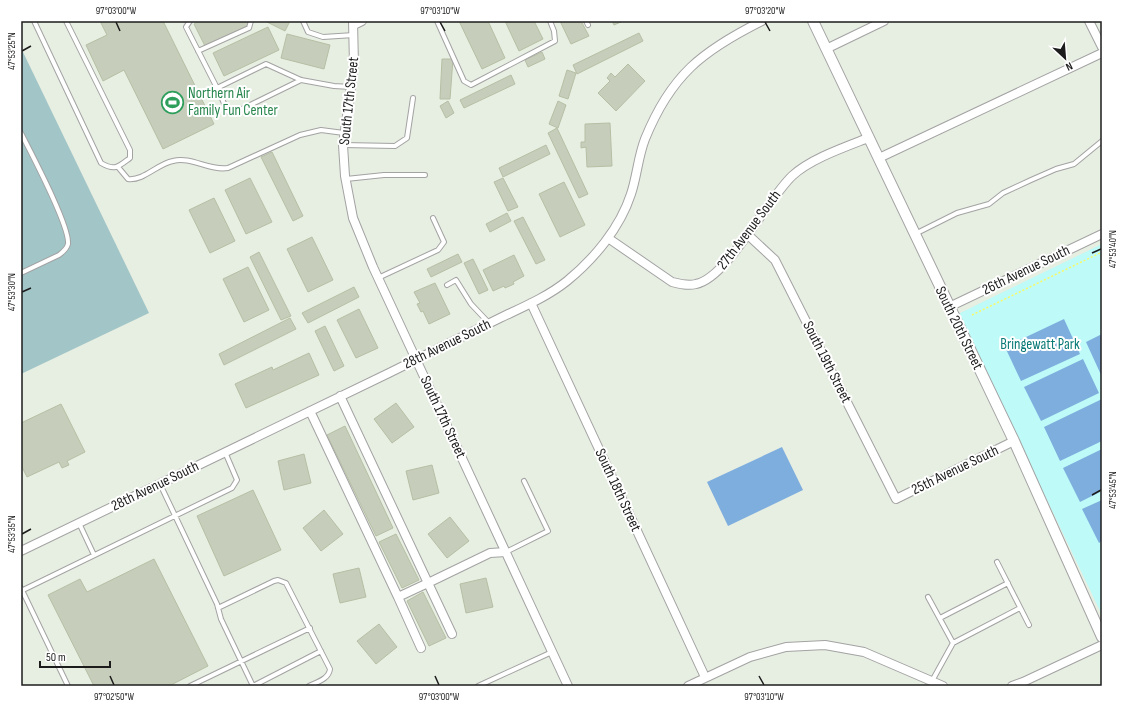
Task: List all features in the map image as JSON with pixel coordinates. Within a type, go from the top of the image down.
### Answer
[{"type":"street","points":[[354,23],[362,21]]},
{"type":"street","name":"28th Avenue South","points":[[21,551],[416,360],[531,303],[566,282],[586,263],[608,238],[631,194],[644,142],[660,107],[671,91],[694,63],[708,52],[727,39],[762,21]]},
{"type":"street","name":"South 20th Street","points":[[812,21],[1014,442],[1102,637]]},
{"type":"street","points":[[826,49],[884,21]]},
{"type":"street","points":[[1090,21],[1102,47]]},
{"type":"street","name":"South 17th Street","points":[[354,23],[354,65],[343,145],[345,179],[353,218],[378,278],[568,686]]},
{"type":"street","points":[[879,158],[1102,53]]},
{"type":"street","name":"27th Avenue South","points":[[608,238],[672,282],[685,285],[697,284],[714,276],[727,262],[767,206],[793,175],[812,163],[868,138]]},
{"type":"street","name":"South 19th Street","points":[[747,234],[775,260],[896,499]]},
{"type":"street","name":"26th Avenue South","points":[[949,307],[1102,234]]},
{"type":"street","name":"South 18th Street","points":[[531,303],[705,678]]},
{"type":"street","points":[[340,396],[452,634]]},
{"type":"street","points":[[310,411],[421,648]]},
{"type":"street","name":"25th Avenue South","points":[[896,499],[1014,442]]},
{"type":"street","points":[[398,597],[490,553],[506,552]]},
{"type":"street","points":[[688,686],[750,657],[786,647],[825,645],[864,652],[942,686]]},
{"type":"street","points":[[1012,686],[1102,645]]},
{"type":"lane","points":[[34,21],[101,163],[110,168],[118,167],[130,158],[130,150],[66,21]]},
{"type":"lane","points":[[190,21],[186,27],[228,112],[236,112],[301,80]]},
{"type":"lane","points":[[198,51],[249,28],[251,21]]},
{"type":"lane","points":[[303,21],[308,32],[323,38],[354,35]]},
{"type":"lane","points":[[436,21],[464,81],[471,85],[554,41],[554,31],[550,21]]},
{"type":"lane","points":[[217,88],[266,64],[301,80],[334,86],[351,87]]},
{"type":"lane","points":[[343,145],[395,146],[408,138],[413,98]]},
{"type":"lane","points":[[118,167],[128,179],[135,180],[172,161],[193,162],[218,169],[228,168],[300,134],[321,130],[344,133]]},
{"type":"lane","points":[[21,133],[62,220],[68,242],[64,252],[21,273]]},
{"type":"lane","points":[[915,234],[957,212],[989,204],[1003,193],[1056,169],[1074,164],[1102,141]]},
{"type":"lane","points":[[345,179],[384,175],[425,175]]},
{"type":"lane","points":[[378,278],[438,250],[444,242],[433,218]]},
{"type":"lane","points":[[446,285],[456,280],[471,304],[489,323]]},
{"type":"lane","points":[[68,686],[21,589],[232,488],[236,484],[236,474],[225,452]]},
{"type":"lane","points":[[506,552],[548,531],[524,481]]},
{"type":"lane","points":[[160,484],[253,686],[262,680],[321,651]]},
{"type":"lane","points":[[79,523],[94,555]]},
{"type":"lane","points":[[997,562],[1029,624]]},
{"type":"lane","points":[[218,608],[274,581],[282,581],[289,587],[330,672],[325,679],[309,686]]},
{"type":"lane","points":[[940,618],[1008,583]]},
{"type":"lane","points":[[928,597],[953,643]]},
{"type":"lane","points":[[932,682],[953,643],[1020,608]]},
{"type":"lane","points":[[190,686],[310,628]]},
{"type":"lane","points":[[478,686],[552,652]]},
{"type":"path","points":[[972,315],[1102,252]]},
{"type":"shaded area","points":[[21,48],[149,313],[21,374]]},
{"type":"green space","name":"Bringewatt Park","points":[[1102,244],[1102,615],[958,314]]},
{"type":"green space","points":[[1064,319],[1080,354],[1021,381],[1005,347]]},
{"type":"green space","points":[[1102,334],[1102,377],[1086,342]]},
{"type":"green space","points":[[1083,359],[1099,393],[1041,421],[1024,387]]},
{"type":"green space","points":[[1102,399],[1102,441],[1060,461],[1044,427]]},
{"type":"green space","points":[[782,447],[803,490],[728,526],[707,482]]},
{"type":"green space","points":[[1102,449],[1102,491],[1080,502],[1063,468]]},
{"type":"green space","points":[[1102,500],[1102,541],[1099,543],[1082,509]]},
{"type":"building","name":"Northern Air Family Fun Center","points":[[100,21],[163,21],[214,124],[163,149],[124,70],[103,81],[86,45],[107,35]]},
{"type":"building","points":[[199,21],[247,21],[249,25],[205,46],[194,24]]},
{"type":"building","points":[[265,21],[290,21],[285,31]]},
{"type":"building","points":[[459,21],[488,21],[505,58],[482,69]]},
{"type":"building","points":[[505,21],[534,21],[543,39],[519,51]]},
{"type":"building","points":[[560,21],[581,21],[589,36],[571,44]]},
{"type":"building","points":[[612,21],[623,21],[614,25]]},
{"type":"building","points":[[268,27],[279,50],[224,76],[213,53]]},
{"type":"building","points":[[639,33],[643,41],[577,74],[573,65]]},
{"type":"building","points":[[287,34],[330,45],[324,69],[281,58]]},
{"type":"building","points":[[542,52],[545,59],[528,67],[525,60]]},
{"type":"building","points":[[442,59],[453,59],[450,99],[440,99]]},
{"type":"building","points":[[628,64],[645,81],[616,111],[598,93],[610,81],[607,78],[611,73],[615,77]]},
{"type":"building","points":[[567,70],[576,73],[568,99],[559,96]]},
{"type":"building","points":[[511,75],[515,84],[464,108],[460,100]]},
{"type":"building","points":[[448,101],[454,113],[446,118],[440,106]]},
{"type":"building","points":[[558,101],[566,105],[558,128],[549,124]]},
{"type":"building","points":[[610,123],[612,166],[587,167],[586,147],[581,148],[581,142],[585,142],[585,124]]},
{"type":"building","points":[[557,128],[588,194],[579,198],[548,133]]},
{"type":"building","points":[[546,145],[550,154],[503,177],[499,168]]},
{"type":"building","points":[[272,152],[303,216],[293,221],[261,157]]},
{"type":"building","points":[[250,178],[272,222],[246,234],[225,190]]},
{"type":"building","points":[[503,178],[518,207],[508,211],[494,182]]},
{"type":"building","points":[[564,182],[585,225],[560,237],[539,194]]},
{"type":"building","points":[[214,198],[235,241],[210,253],[189,210]]},
{"type":"building","points":[[507,213],[511,221],[490,232],[486,224]]},
{"type":"building","points":[[523,217],[545,260],[536,264],[514,221]]},
{"type":"building","points":[[312,237],[333,280],[308,292],[287,249]]},
{"type":"building","points":[[259,252],[291,316],[281,320],[250,257]]},
{"type":"building","points":[[458,254],[462,262],[431,277],[427,269]]},
{"type":"building","points":[[514,255],[524,276],[513,282],[514,284],[505,288],[504,286],[493,291],[483,270]]},
{"type":"building","points":[[473,259],[488,290],[479,294],[464,263]]},
{"type":"building","points":[[248,267],[269,310],[244,322],[223,279]]},
{"type":"building","points":[[435,283],[450,314],[429,324],[423,311],[421,312],[417,304],[420,303],[414,292]]},
{"type":"building","points":[[354,287],[359,297],[308,323],[302,313]]},
{"type":"building","points":[[359,309],[378,348],[356,358],[337,320]]},
{"type":"building","points":[[290,318],[296,329],[224,365],[219,354]]},
{"type":"building","points":[[325,326],[344,366],[334,371],[315,331]]},
{"type":"building","points":[[309,353],[319,375],[246,408],[235,384],[272,367],[273,370]]},
{"type":"building","points":[[396,403],[414,427],[392,443],[374,419]]},
{"type":"building","points":[[61,404],[85,452],[67,461],[69,465],[62,468],[59,462],[27,477],[21,465],[21,423]]},
{"type":"building","points":[[345,426],[393,528],[376,536],[327,435]]},
{"type":"building","points":[[304,454],[311,483],[284,490],[278,461]]},
{"type":"building","points":[[432,465],[439,493],[413,500],[406,471]]},
{"type":"building","points":[[253,490],[281,550],[224,576],[197,516]]},
{"type":"building","points":[[324,510],[343,534],[321,551],[303,528]]},
{"type":"building","points":[[450,517],[469,541],[447,558],[428,534]]},
{"type":"building","points":[[396,534],[419,580],[402,588],[379,542]]},
{"type":"building","points":[[154,559],[208,666],[169,686],[94,686],[48,595],[80,579],[87,592]]},
{"type":"building","points":[[359,568],[366,597],[340,603],[333,574]]},
{"type":"building","points":[[486,578],[493,607],[466,613],[460,584]]},
{"type":"building","points":[[423,592],[446,638],[429,646],[407,601]]},
{"type":"building","points":[[379,624],[397,647],[376,664],[357,641]]},
{"type":"place","name":"Northern Air Family Fun Center","points":[[172,102]]}]
